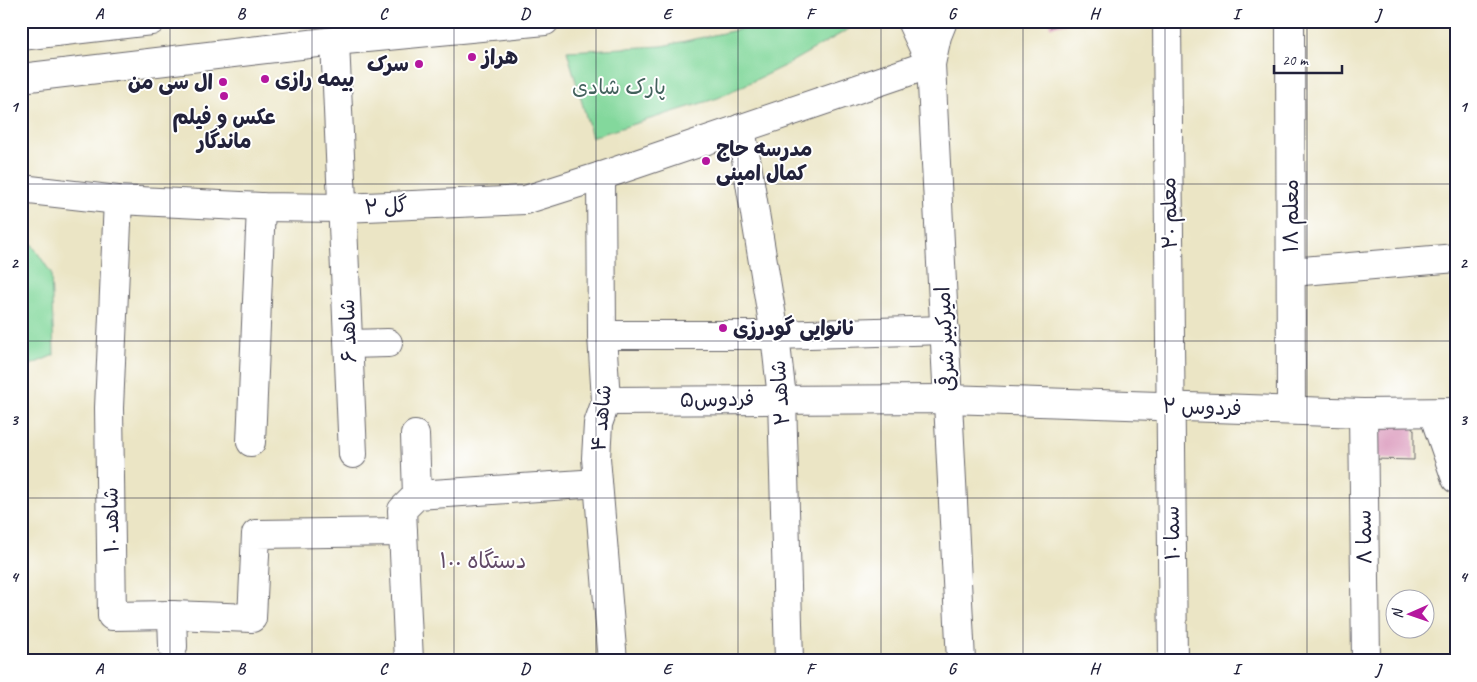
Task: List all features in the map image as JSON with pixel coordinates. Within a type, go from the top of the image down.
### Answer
[{"type":"street","points":[[21,36],[151,21]]},
{"type":"street","points":[[21,78],[335,41],[545,21]]},
{"type":"street","name":"امیرکبیر شرقی","points":[[911,21],[931,64],[961,661]]},
{"type":"street","points":[[931,64],[937,36],[944,21]]},
{"type":"street","name":"معلم ۲۰","points":[[1167,21],[1171,405]]},
{"type":"street","name":"معلم ۱۸","points":[[1290,21],[1291,410]]},
{"type":"street","name":"شاهد ۶","points":[[335,41],[353,454]]},
{"type":"street","name":"گل ۲","points":[[21,189],[118,200],[261,207],[343,208],[525,200],[931,64]]},
{"type":"street","name":"شاهد ۲","points":[[741,128],[775,335],[782,398],[789,661]]},
{"type":"street","name":"شاهد ۴","points":[[601,176],[602,335],[606,400],[598,424],[596,458],[612,661]]},
{"type":"street","name":"شاهد ۱۰","points":[[118,200],[109,408],[112,616],[172,615],[252,618],[256,534],[407,512]]},
{"type":"street","points":[[251,442],[261,207]]},
{"type":"street","points":[[1291,272],[1456,258]]},
{"type":"street","points":[[602,335],[775,335],[945,330]]},
{"type":"street","points":[[348,344],[388,343]]},
{"type":"street","name":"فردوس ۲","points":[[948,399],[1171,405],[1363,413],[1444,412]]},
{"type":"street","name":"فردوس۵","points":[[606,400],[948,399]]},
{"type":"street","name":"سما ۱۰","points":[[1171,405],[1174,661]]},
{"type":"street","points":[[1444,412],[1456,479]]},
{"type":"street","name":"سما ۸","points":[[1363,413],[1366,661]]},
{"type":"street","points":[[409,661],[407,512],[415,435]]},
{"type":"street","points":[[407,512],[598,484]]},
{"type":"street","points":[[172,615],[173,647]]},
{"type":"green space","name":"پارک شادی","points":[[779,21],[842,21],[849,29],[784,66],[718,98],[592,137],[567,51],[662,46]]},
{"type":"green space","points":[[21,228],[51,273],[54,355],[21,369]]},
{"type":"building","points":[[1049,21],[1072,21],[1072,22],[1050,27]]},
{"type":"building","points":[[1406,419],[1414,430],[1414,460],[1374,459],[1375,428],[1385,420]]},
{"type":"place","name":"هراز","points":[[472,57]]},
{"type":"place","name":"سرک","points":[[419,64]]},
{"type":"place","name":"بیمه رازی","points":[[265,79]]},
{"type":"place","name":"ال سی من","points":[[223,82]]},
{"type":"place","name":"عکس و فیلم ماندگار","points":[[224,96]]},
{"type":"place","name":"مدرسه حاج کمال امینی","points":[[706,161]]},
{"type":"place","name":"نانوایی گودرزی","points":[[723,328]]},
{"type":"district","name":"۱۰۰ دستگاه","points":[[483,561]]}]
